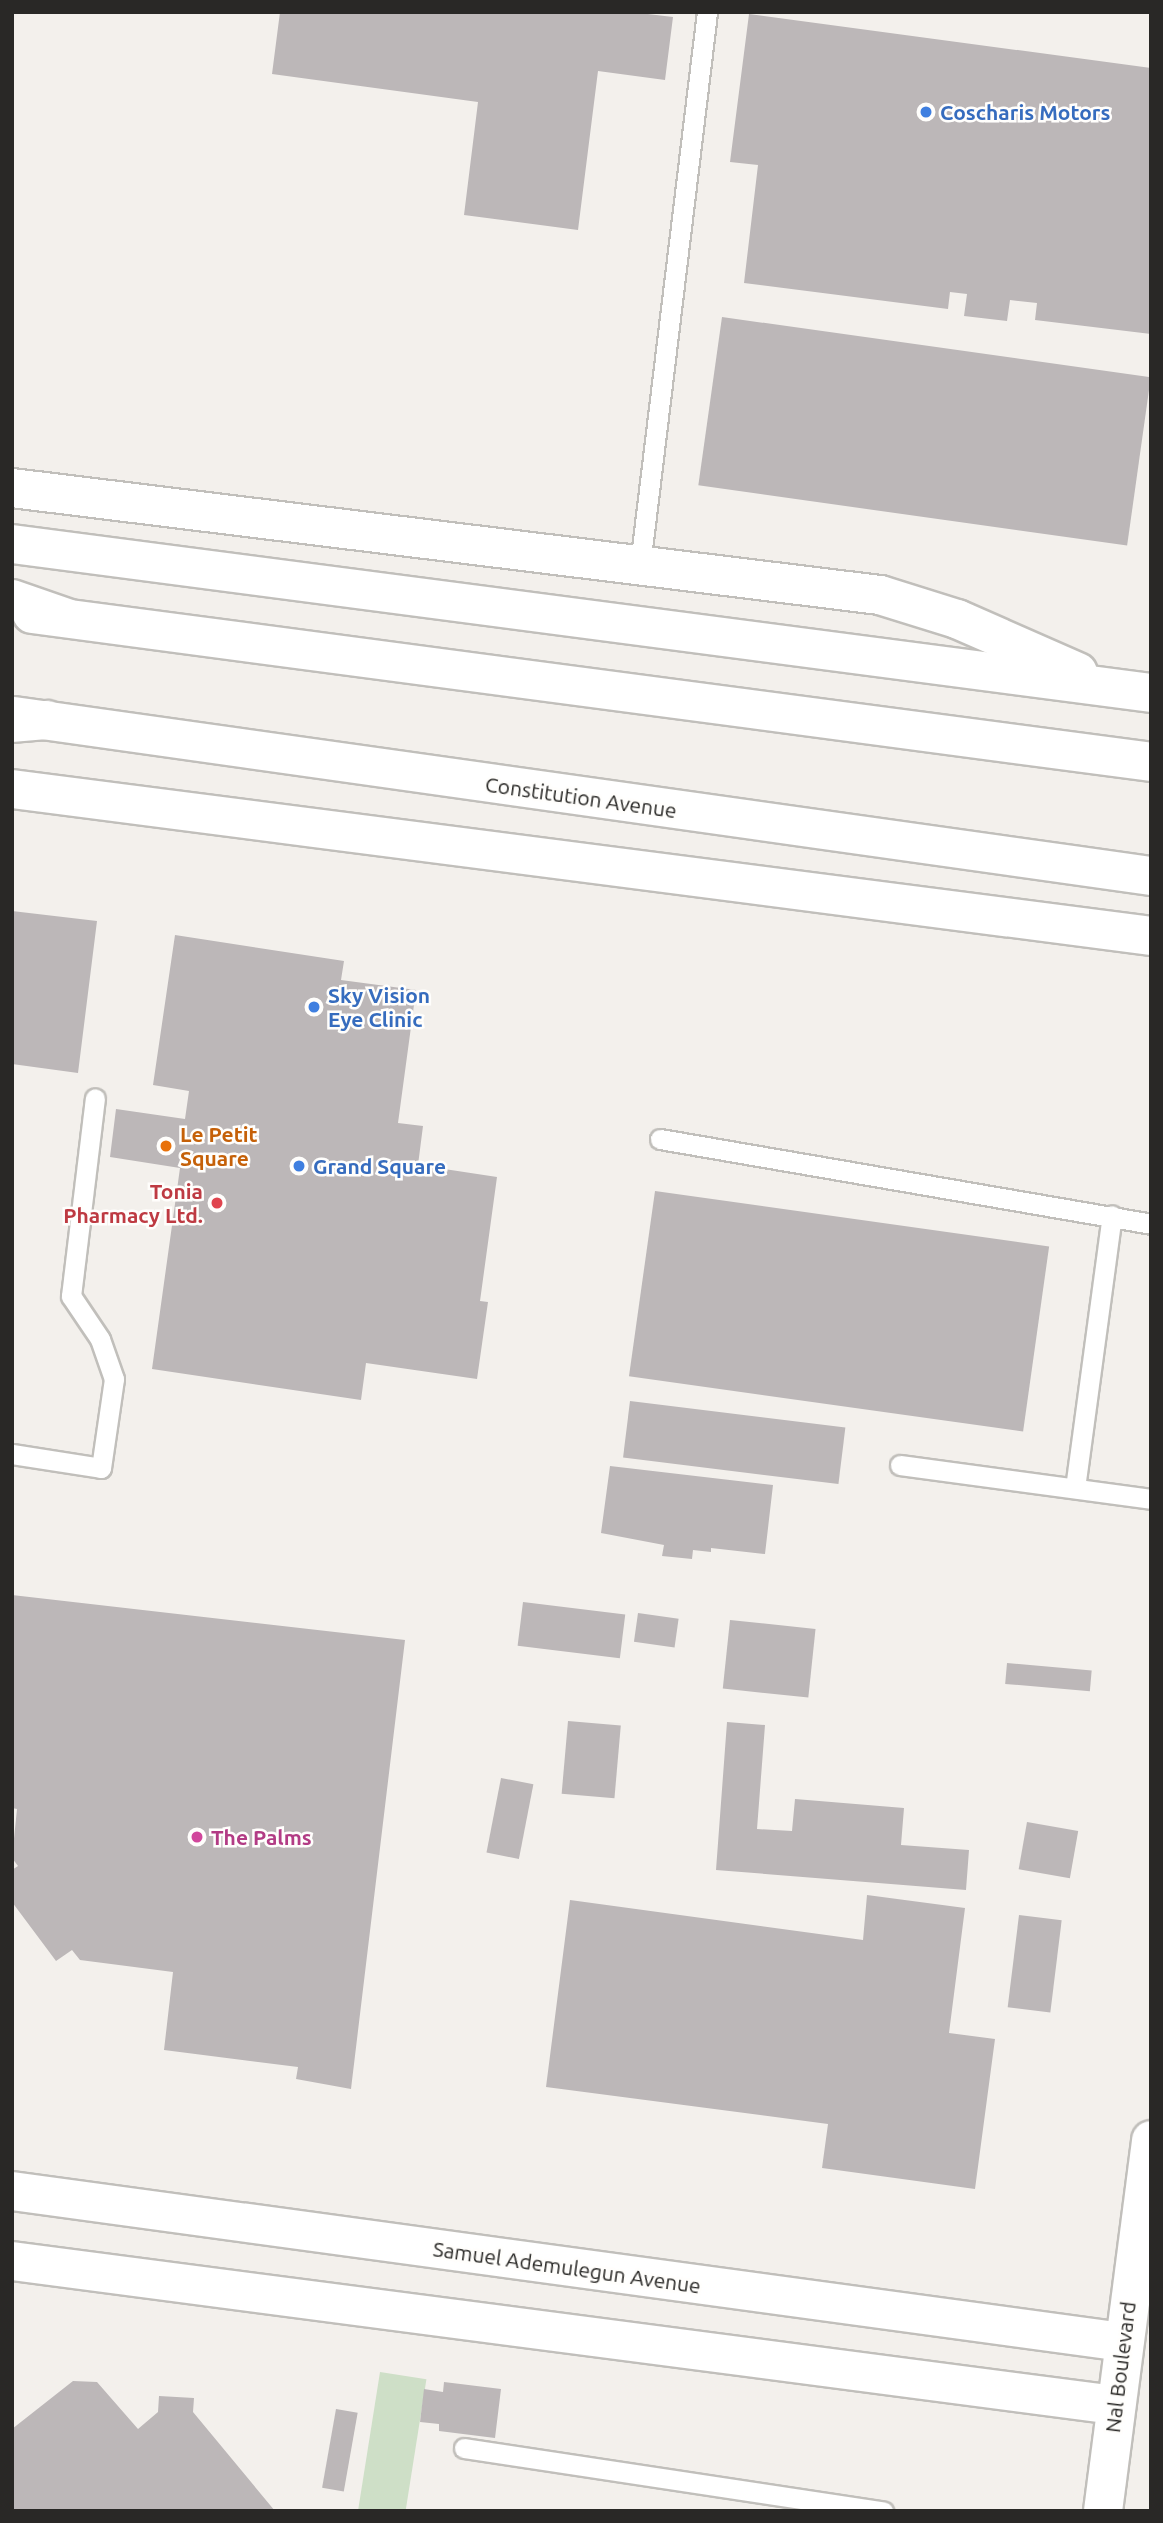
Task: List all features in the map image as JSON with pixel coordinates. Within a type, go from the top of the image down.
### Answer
[{"type":"main road","points":[[12,488],[880,595],[957,618],[1133,691]]},
{"type":"main road","points":[[12,544],[1133,691]]},
{"type":"main road","points":[[12,599],[67,618]]},
{"type":"main road","points":[[12,611],[1151,762]]},
{"type":"main road","name":"Constitution Avenue","points":[[24,720],[1151,876]]},
{"type":"main road","points":[[28,791],[1151,936]]},
{"type":"main road","name":"Nal Boulevard","points":[[1103,2511],[1123,2343],[1142,2259],[1151,2140]]},
{"type":"main road","name":"Samuel Ademulegun Avenue","points":[[12,2191],[1123,2343]]},
{"type":"main road","points":[[12,2260],[1114,2405]]},
{"type":"lane","points":[[640,565],[707,12]]},
{"type":"lane","points":[[12,1454],[101,1468],[114,1379],[100,1339],[71,1296],[94,1098]]},
{"type":"lane","points":[[660,1139],[1151,1224]]},
{"type":"lane","points":[[1075,1488],[1111,1215]]},
{"type":"lane","points":[[900,1465],[1151,1499]]},
{"type":"lane","points":[[464,2448],[883,2511]]},
{"type":"green space","points":[[380,2372],[426,2379],[406,2511],[358,2510]]},
{"type":"building","points":[[280,12],[631,12],[673,17],[665,80],[598,71],[578,230],[464,215],[478,102],[272,74]]},
{"type":"building","points":[[749,14],[1151,68],[1151,334],[1035,320],[1037,303],[1010,300],[1007,321],[964,316],[967,294],[950,292],[948,309],[744,283],[758,165],[730,162]]},
{"type":"building","points":[[722,317],[1151,377],[1127,546],[698,485]]},
{"type":"building","points":[[12,911],[97,921],[78,1073],[12,1064]]},
{"type":"building","name":"Grand Square","points":[[175,935],[344,961],[341,980],[416,990],[398,1123],[423,1126],[418,1165],[497,1177],[480,1301],[488,1302],[477,1379],[366,1363],[361,1400],[152,1369],[180,1168],[110,1157],[116,1109],[185,1119],[189,1091],[153,1085]]},
{"type":"building","points":[[655,1191],[1049,1246],[1023,1432],[629,1376]]},
{"type":"building","points":[[630,1401],[845,1427],[838,1484],[623,1458]]},
{"type":"building","points":[[610,1466],[773,1485],[765,1554],[711,1548],[711,1552],[693,1550],[692,1559],[662,1556],[664,1545],[601,1533]]},
{"type":"building","name":"The Palms","points":[[12,1595],[405,1640],[351,2089],[296,2079],[298,2067],[164,2050],[173,1972],[80,1960],[72,1950],[56,1961],[12,1902],[12,1870],[18,1866],[12,1858],[17,1809],[12,1808]]},
{"type":"building","points":[[523,1602],[625,1615],[620,1658],[518,1646]]},
{"type":"building","points":[[638,1613],[679,1619],[675,1647],[634,1642]]},
{"type":"building","points":[[730,1620],[816,1629],[808,1698],[723,1689]]},
{"type":"building","points":[[1007,1663],[1092,1670],[1090,1691],[1005,1684]]},
{"type":"building","points":[[568,1721],[621,1726],[614,1798],[562,1794]]},
{"type":"building","points":[[727,1722],[765,1725],[757,1829],[792,1831],[795,1799],[904,1808],[901,1845],[969,1850],[966,1890],[716,1870]]},
{"type":"building","points":[[501,1778],[533,1784],[519,1859],[486,1853]]},
{"type":"building","points":[[1027,1822],[1078,1831],[1070,1878],[1019,1869]]},
{"type":"building","points":[[867,1895],[965,1908],[949,2033],[995,2039],[975,2189],[822,2168],[828,2124],[546,2087],[570,1900],[863,1940]]},
{"type":"building","points":[[1019,1915],[1062,1920],[1050,2013],[1008,2007]]},
{"type":"building","points":[[73,2381],[97,2382],[138,2429],[158,2412],[159,2396],[194,2398],[193,2412],[275,2511],[12,2511],[12,2429]]},
{"type":"building","points":[[444,2382],[501,2389],[495,2438],[439,2431],[439,2424],[420,2422],[424,2389],[443,2392]]},
{"type":"building","points":[[336,2409],[358,2413],[344,2492],[322,2488]]},
{"type":"place","name":"Coscharis Motors","points":[[926,112]]},
{"type":"place","name":"Sky Vision Eye Clinic","points":[[314,1007]]},
{"type":"place","name":"Le Petit Square","points":[[166,1146]]},
{"type":"place","name":"Grand Square","points":[[299,1166]]},
{"type":"place","name":"Tonia Pharmacy Ltd.","points":[[217,1203]]},
{"type":"place","name":"The Palms","points":[[197,1837]]}]
